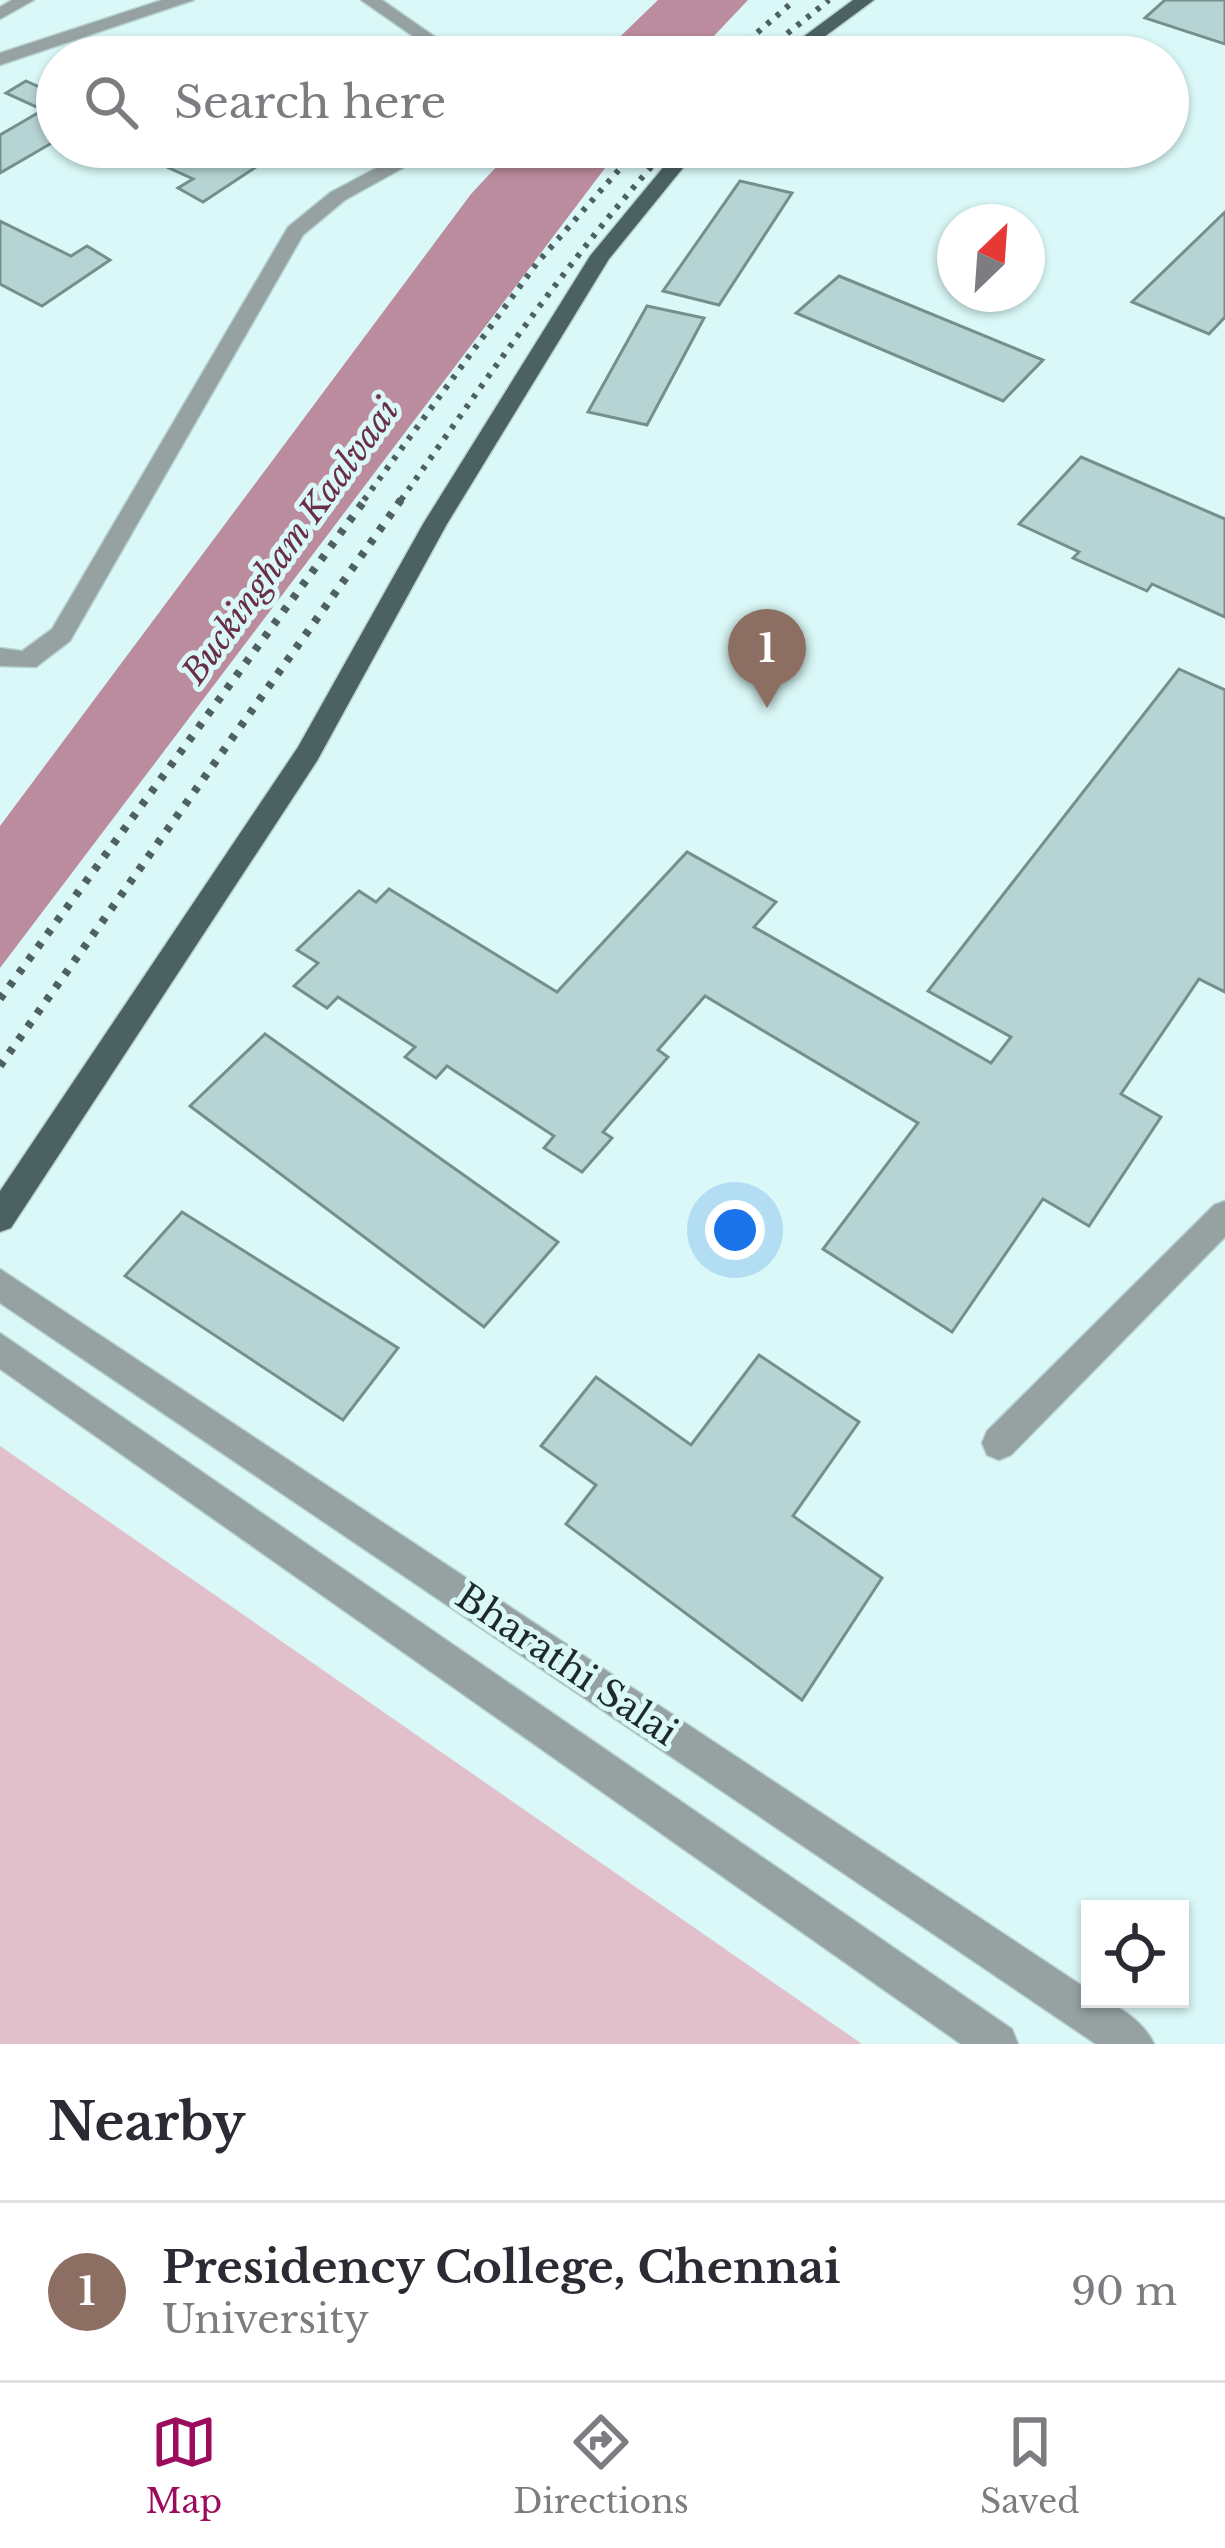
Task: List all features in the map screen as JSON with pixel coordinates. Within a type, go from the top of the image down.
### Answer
[{"type":"main road","points":[[815,36],[866,0]]},
{"type":"main road","points":[[0,1217],[308,754],[435,524],[600,256],[673,168]]},
{"type":"street","points":[[0,14],[25,0]]},
{"type":"street","points":[[65,36],[185,0]]},
{"type":"street","points":[[370,0],[424,36]]},
{"type":"street","points":[[0,59],[36,46]]},
{"type":"street","points":[[0,657],[27,661],[62,635],[295,231],[338,196],[391,168]]},
{"type":"street","points":[[999,1443],[1225,1215]]},
{"type":"street","name":"Bharathi Salai","points":[[0,1284],[1133,2044]]},
{"type":"street","name":"Bharathi Salai","points":[[0,1349],[997,2044]]},
{"type":"shaded area","points":[[0,1446],[862,2044],[0,2044]]},
{"type":"water","points":[[658,0],[748,0],[714,36],[621,36]]},
{"type":"water","name":"Buckingham Kaalvaai","points":[[495,168],[605,168],[0,968],[0,826],[471,194]]},
{"type":"building","points":[[1165,0],[1225,0],[1225,44],[1145,18]]},
{"type":"building","points":[[26,81],[36,86],[36,107],[6,93]]},
{"type":"building","points":[[36,114],[36,152],[0,173],[0,135]]},
{"type":"building","points":[[169,168],[254,168],[203,202],[178,188],[193,179]]},
{"type":"building","points":[[740,181],[792,193],[719,305],[663,291]]},
{"type":"building","points":[[1225,212],[1225,317],[1209,334],[1132,302]]},
{"type":"building","points":[[0,221],[71,256],[87,246],[110,260],[42,306],[0,284]]},
{"type":"building","points":[[839,276],[1043,360],[1003,401],[796,313]]},
{"type":"building","points":[[647,306],[704,318],[647,425],[588,412]]},
{"type":"building","points":[[1081,457],[1225,519],[1225,617],[1152,584],[1147,591],[1073,558],[1079,552],[1019,524]]},
{"type":"building","points":[[1179,669],[1225,690],[1225,992],[1199,979],[1121,1094],[1161,1117],[1089,1226],[1043,1199],[952,1332],[823,1249],[918,1123],[705,996],[658,1050],[668,1057],[603,1132],[612,1138],[582,1172],[544,1148],[554,1136],[447,1066],[436,1078],[405,1057],[415,1047],[338,997],[327,1008],[294,986],[318,963],[297,950],[359,891],[376,902],[389,889],[557,992],[687,852],[776,902],[754,927],[991,1063],[1011,1037],[928,991]]},
{"type":"building","points":[[265,1034],[558,1242],[484,1327],[190,1106]]},
{"type":"building","points":[[182,1212],[398,1348],[343,1420],[125,1276]]},
{"type":"building","points":[[759,1355],[859,1422],[793,1516],[882,1578],[802,1700],[566,1524],[596,1485],[541,1446],[596,1377],[691,1445]]},
{"type":"railway","points":[[753,36],[795,0]]},
{"type":"railway","points":[[784,36],[829,0]]},
{"type":"railway","points":[[364,500],[537,263],[621,168]]},
{"type":"railway","points":[[401,500],[563,275],[651,168]]},
{"type":"railway","points":[[0,999],[367,497]]},
{"type":"railway","points":[[0,1066],[403,497]]},
{"type":"place","name":"Presidency College, Chennai","points":[[767,708]]}]
